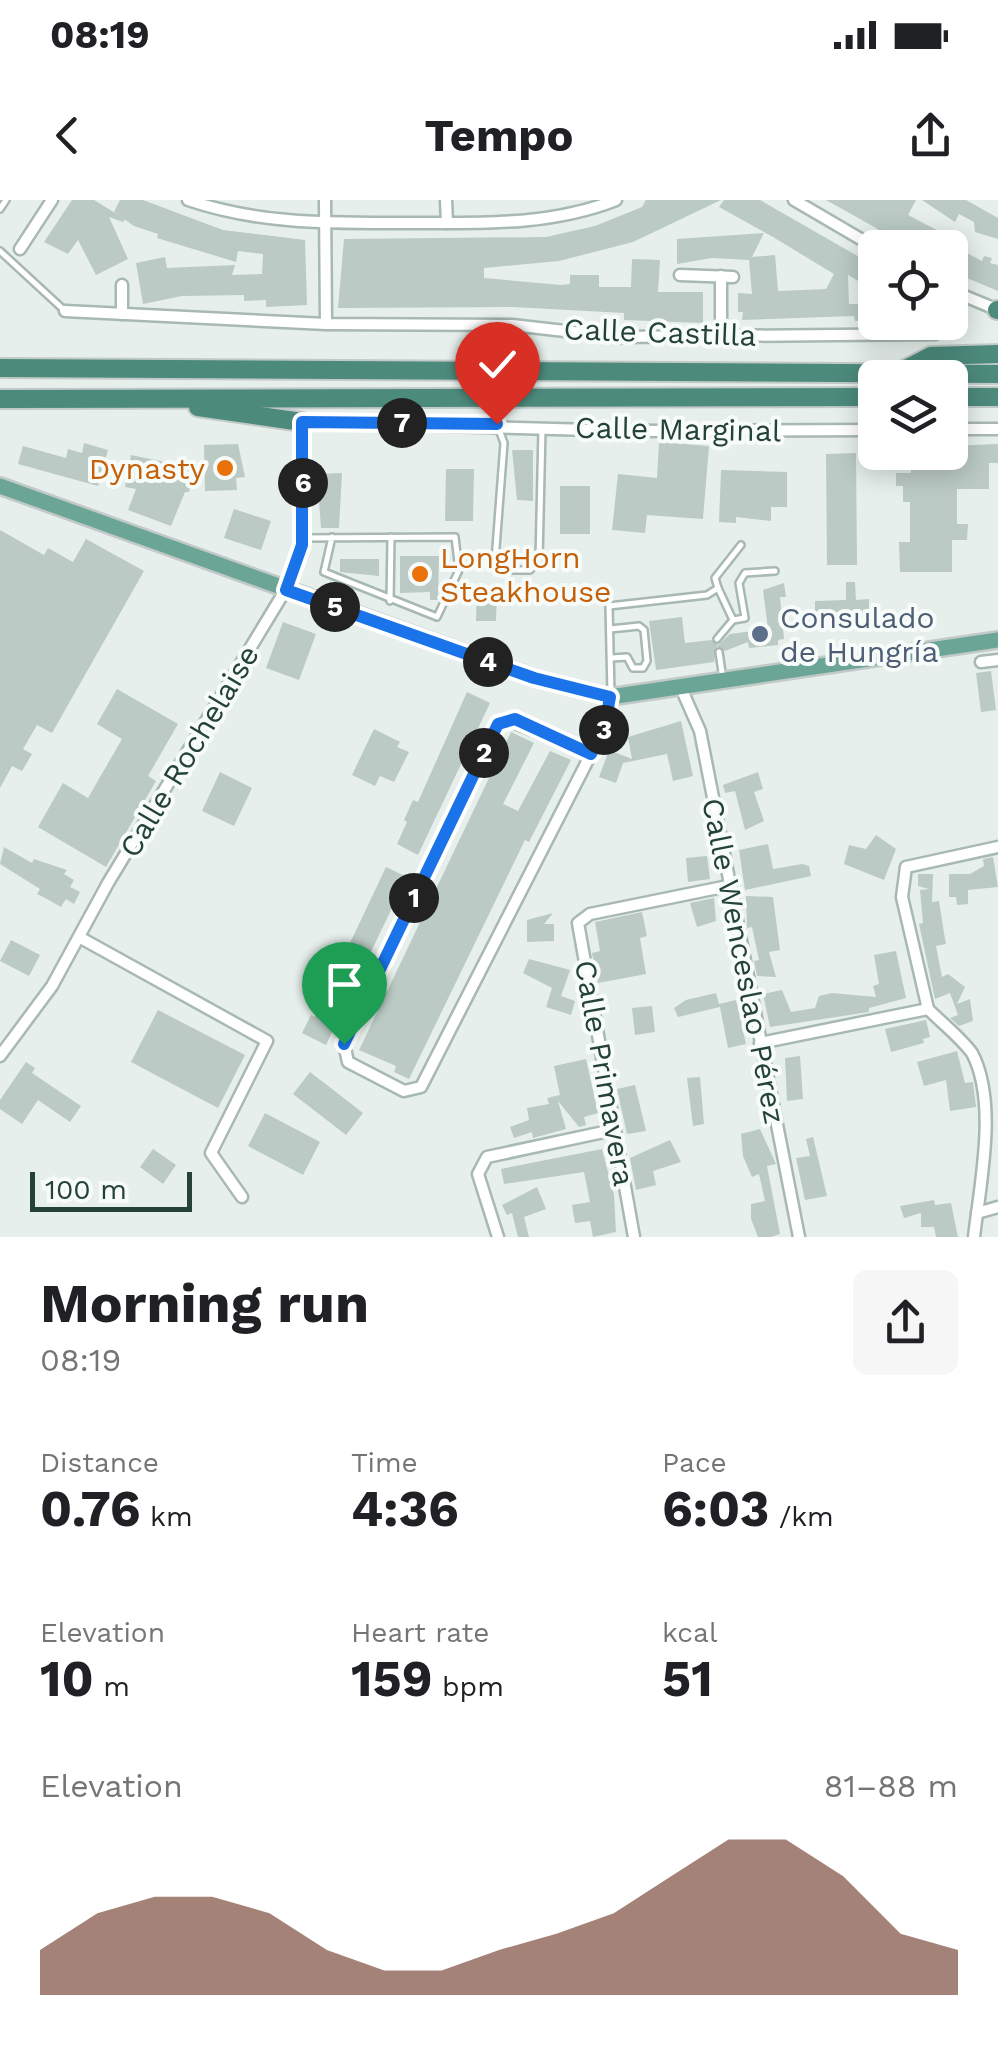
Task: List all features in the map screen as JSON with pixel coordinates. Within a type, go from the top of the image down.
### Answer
[{"type":"highway","points":[[923,360],[931,356],[998,354]]},
{"type":"highway","points":[[0,368],[858,374]]},
{"type":"highway","points":[[968,374],[998,374]]},
{"type":"highway","points":[[0,398],[858,397]]},
{"type":"highway","points":[[968,397],[998,397]]},
{"type":"highway","points":[[138,398],[302,422]]},
{"type":"main road","points":[[0,486],[534,678],[610,697],[998,640]]},
{"type":"street","points":[[20,249],[52,200]]},
{"type":"street","points":[[188,200],[267,220],[325,223],[532,221],[585,212],[616,200]]},
{"type":"street","points":[[325,200],[326,324]]},
{"type":"street","points":[[446,200],[446,223]]},
{"type":"street","points":[[794,200],[858,237]]},
{"type":"street","points":[[680,276],[728,277],[722,336]]},
{"type":"street","points":[[122,285],[122,314]]},
{"type":"street","points":[[968,298],[998,310]]},
{"type":"street","name":"Calle Castilla","points":[[65,312],[326,324],[512,324],[618,336],[858,335]]},
{"type":"street","name":"Calle Marginal","points":[[302,422],[497,424],[628,431],[858,430]]},
{"type":"street","name":"Calle Rochelaise","points":[[0,1056],[52,986],[286,590],[303,538],[302,422]]},
{"type":"street","points":[[968,429],[998,429]]},
{"type":"street","points":[[982,662],[998,660]]},
{"type":"street","name":"Calle Wenceslao Pérez","points":[[681,688],[700,731],[799,1237]]},
{"type":"street","points":[[591,754],[515,719],[498,724],[344,1044],[348,1062],[404,1092],[421,1088],[604,730],[610,697]]},
{"type":"street","points":[[974,1237],[988,1167],[984,1077],[971,1052],[928,1009],[902,897],[906,867],[998,847]]},
{"type":"street","name":"Calle Primavera","points":[[634,1237],[578,924],[590,914],[728,886]]},
{"type":"street","points":[[79,938],[267,1041],[211,1153],[242,1196]]},
{"type":"street","points":[[760,1043],[928,1009]]},
{"type":"street","points":[[498,1237],[478,1174],[488,1157],[613,1130]]},
{"type":"street","points":[[977,1213],[998,1208]]},
{"type":"lane","points":[[0,208],[6,200]]},
{"type":"lane","points":[[0,251],[65,312]]},
{"type":"lane","points":[[497,424],[504,443],[495,561],[502,570],[530,570],[539,560],[542,426]]},
{"type":"lane","points":[[303,538],[332,537],[455,537],[459,570],[437,617],[324,572],[332,537]]},
{"type":"lane","points":[[390,601],[391,537]]},
{"type":"lane","points":[[733,620],[715,578],[741,545]]},
{"type":"lane","points":[[717,639],[733,620],[745,618],[739,583],[744,573],[775,571]]},
{"type":"lane","points":[[610,697],[609,606],[707,595],[718,588]]},
{"type":"lane","points":[[610,629],[639,626],[644,630],[647,661],[643,668],[633,668],[628,657],[611,658]]},
{"type":"lane","points":[[719,652],[724,681]]},
{"type":"building","points":[[72,200],[94,200],[125,219],[123,222],[109,217],[128,259],[96,275],[78,240],[68,254],[44,242]]},
{"type":"building","points":[[120,200],[143,200],[223,230],[305,240],[307,305],[266,307],[266,300],[244,301],[244,295],[182,296],[143,304],[136,263],[165,257],[167,268],[235,265],[232,275],[262,274],[263,254],[238,251],[236,262],[157,238],[158,234],[134,226],[114,212]]},
{"type":"building","points":[[646,200],[721,200],[633,242],[559,261],[484,268],[484,278],[561,285],[570,284],[570,275],[599,275],[599,287],[631,287],[632,259],[660,260],[658,292],[703,292],[703,323],[624,320],[624,313],[513,307],[338,308],[344,239],[546,237],[595,226],[642,207]]},
{"type":"building","points":[[724,200],[760,200],[858,256],[858,281],[848,275],[849,304],[858,304],[858,321],[854,316],[742,320],[738,293],[752,294],[749,260],[712,258],[677,264],[677,239],[764,233],[752,257],[775,255],[778,291],[826,289],[834,274],[773,237],[719,207]]},
{"type":"building","points":[[826,200],[916,200],[908,215],[937,230],[878,230]]},
{"type":"building","points":[[922,200],[966,200],[998,218],[998,239],[975,232],[974,222],[959,214],[955,222]]},
{"type":"building","points":[[968,254],[982,261],[984,256],[992,258],[990,263],[998,265],[998,291],[968,278]]},
{"type":"building","points":[[659,442],[709,446],[703,519],[647,515],[645,533],[612,530],[618,474],[657,478]]},
{"type":"building","points":[[84,443],[108,450],[98,486],[18,464],[23,446],[66,458],[68,449],[82,453]]},
{"type":"building","name":"Dynasty","points":[[238,444],[245,477],[236,478],[237,490],[205,491],[204,445]]},
{"type":"building","points":[[998,444],[998,463],[989,463],[989,489],[957,489],[957,524],[968,524],[967,540],[952,540],[952,572],[900,572],[899,542],[910,542],[910,502],[903,502],[903,486],[896,486],[896,473],[968,470],[968,445]]},
{"type":"building","points":[[512,450],[533,450],[533,501],[517,500]]},
{"type":"building","points":[[856,453],[857,565],[827,565],[826,454]]},
{"type":"building","points":[[131,455],[194,468],[189,492],[185,492],[171,526],[128,510],[136,489],[125,487]]},
{"type":"building","points":[[446,469],[474,469],[473,521],[445,521]]},
{"type":"building","points":[[721,470],[787,472],[787,507],[771,507],[771,521],[736,517],[736,523],[719,522]]},
{"type":"building","points":[[342,473],[339,528],[321,528],[317,474]]},
{"type":"building","points":[[560,486],[590,486],[590,534],[560,534]]},
{"type":"building","points":[[234,509],[271,521],[261,550],[224,538]]},
{"type":"building","points":[[0,530],[44,555],[48,548],[73,562],[86,539],[144,571],[52,733],[37,725],[23,749],[32,754],[22,771],[12,766],[0,788]]},
{"type":"building","name":"LongHorn Steakhouse","points":[[400,556],[439,556],[438,600],[430,600],[430,592],[400,593]]},
{"type":"building","points":[[340,559],[379,559],[379,576],[340,572]]},
{"type":"building","points":[[846,582],[855,582],[856,600],[869,599],[869,612],[864,617],[815,618],[815,601],[846,600]]},
{"type":"building","points":[[784,583],[786,597],[780,597],[784,639],[778,640],[778,645],[749,648],[748,642],[725,651],[717,646],[714,662],[656,670],[649,621],[682,617],[685,643],[711,640],[718,645],[730,634],[768,629],[763,590]]},
{"type":"building","points":[[477,590],[497,591],[496,621],[476,621]]},
{"type":"building","points":[[283,622],[316,634],[299,680],[266,668]]},
{"type":"building","points":[[991,671],[996,710],[981,712],[976,673]]},
{"type":"building","points":[[117,689],[178,724],[148,776],[156,781],[106,867],[38,827],[63,783],[88,798],[122,739],[97,724]]},
{"type":"building","points":[[467,692],[490,703],[418,855],[397,844],[407,822],[404,820],[413,800],[418,802]]},
{"type":"building","points":[[681,721],[693,776],[673,781],[667,754],[623,763],[616,783],[599,777],[609,750],[632,759],[628,737]]},
{"type":"building","points":[[374,729],[400,742],[397,747],[409,752],[394,782],[380,776],[375,786],[352,775]]},
{"type":"building","points":[[511,732],[534,743],[503,804],[518,811],[550,751],[571,760],[529,842],[525,840],[409,1079],[394,1072],[396,1066],[359,1050]]},
{"type":"building","points":[[220,772],[252,788],[234,826],[202,811]]},
{"type":"building","points":[[758,772],[763,789],[754,792],[764,821],[745,830],[735,791],[725,793],[723,785]]},
{"type":"building","points":[[876,835],[896,849],[884,880],[844,864],[849,845],[866,849]]},
{"type":"building","points":[[768,844],[773,869],[802,864],[809,866],[811,876],[745,890],[739,850]]},
{"type":"building","points":[[4,847],[32,863],[34,859],[67,870],[64,874],[74,880],[70,887],[80,892],[74,904],[66,899],[61,907],[37,894],[40,889],[0,864]]},
{"type":"building","points":[[707,856],[710,879],[688,882],[686,858]]},
{"type":"building","points":[[993,857],[998,887],[968,890],[968,904],[957,905],[956,897],[949,897],[949,874],[970,874],[984,866],[983,859]]},
{"type":"building","points":[[386,867],[407,877],[326,1045],[302,1033],[311,1015],[315,1017]]},
{"type":"building","points":[[918,874],[933,874],[932,902],[939,901],[946,944],[936,946],[942,977],[948,974],[965,987],[957,1004],[970,999],[973,1021],[959,1026],[950,1018],[958,1015],[950,993],[935,999],[919,924],[923,923],[920,890],[929,889],[918,886]]},
{"type":"building","points":[[746,896],[773,897],[780,950],[769,952],[776,977],[757,976],[754,961],[759,960],[752,927],[747,928]]},
{"type":"building","points":[[714,898],[716,921],[697,927],[690,903]]},
{"type":"building","points":[[642,912],[647,936],[640,938],[646,974],[598,983],[592,953],[600,951],[595,922]]},
{"type":"building","points":[[553,913],[544,924],[554,924],[554,941],[527,942],[527,920]]},
{"type":"building","points":[[11,940],[40,955],[29,976],[0,961]]},
{"type":"building","points":[[896,951],[906,998],[869,1008],[869,1012],[770,1027],[763,994],[782,990],[791,1012],[815,1008],[819,996],[832,993],[876,997],[873,986],[879,984],[874,955]]},
{"type":"building","points":[[529,959],[570,970],[561,996],[575,1001],[571,1015],[546,1007],[552,988],[523,973]]},
{"type":"building","points":[[716,993],[719,1004],[736,1000],[746,1044],[728,1048],[720,1007],[678,1017],[674,1008],[686,1000]]},
{"type":"building","points":[[652,1006],[655,1032],[635,1035],[632,1008]]},
{"type":"building","points":[[158,1010],[245,1055],[218,1108],[131,1062]]},
{"type":"building","points":[[926,1020],[930,1037],[923,1039],[924,1043],[891,1052],[885,1029]]},
{"type":"building","points":[[957,1051],[965,1083],[973,1082],[976,1107],[950,1111],[946,1080],[924,1086],[917,1062]]},
{"type":"building","points":[[800,1056],[803,1099],[787,1101],[785,1058]]},
{"type":"building","points":[[586,1059],[598,1113],[584,1117],[586,1125],[579,1127],[558,1101],[566,1129],[533,1138],[532,1132],[514,1138],[510,1127],[529,1120],[527,1108],[549,1104],[547,1098],[560,1095],[554,1066]]},
{"type":"building","points":[[26,1062],[35,1068],[32,1073],[81,1106],[70,1122],[38,1100],[22,1124],[0,1109],[0,1100]]},
{"type":"building","points":[[310,1072],[363,1113],[346,1135],[293,1094]]},
{"type":"building","points":[[700,1077],[704,1124],[693,1126],[687,1078]]},
{"type":"building","points":[[635,1085],[646,1131],[627,1134],[617,1089]]},
{"type":"building","points":[[265,1113],[320,1142],[303,1175],[248,1146]]},
{"type":"building","points":[[760,1129],[776,1164],[767,1166],[780,1234],[771,1237],[758,1237],[751,1219],[751,1204],[765,1201],[759,1174],[752,1177],[743,1156],[741,1134]]},
{"type":"building","points":[[813,1137],[827,1196],[805,1200],[796,1158],[810,1156],[806,1139]]},
{"type":"building","points":[[670,1140],[681,1162],[653,1171],[656,1185],[636,1190],[630,1158]]},
{"type":"building","points":[[153,1149],[176,1165],[163,1184],[140,1167]]},
{"type":"building","points":[[602,1149],[614,1195],[616,1232],[593,1237],[590,1221],[575,1223],[572,1205],[590,1202],[584,1172],[504,1184],[501,1169]]},
{"type":"building","points":[[537,1187],[546,1209],[524,1217],[529,1237],[518,1237],[512,1213],[507,1215],[502,1205]]},
{"type":"building","points":[[934,1200],[935,1205],[951,1203],[958,1237],[936,1237],[934,1227],[921,1227],[921,1213],[904,1218],[900,1206]]},
{"type":"place","name":"Dynasty","points":[[225,468]]},
{"type":"place","name":"LongHorn Steakhouse","points":[[420,574]]},
{"type":"place","name":"Consulado de Hungría","points":[[760,634]]},
{"type":"route","points":[[344,1044],[498,724],[515,719],[591,754],[604,730],[610,697],[534,678],[286,590],[302,545],[302,422],[497,424]]}]
